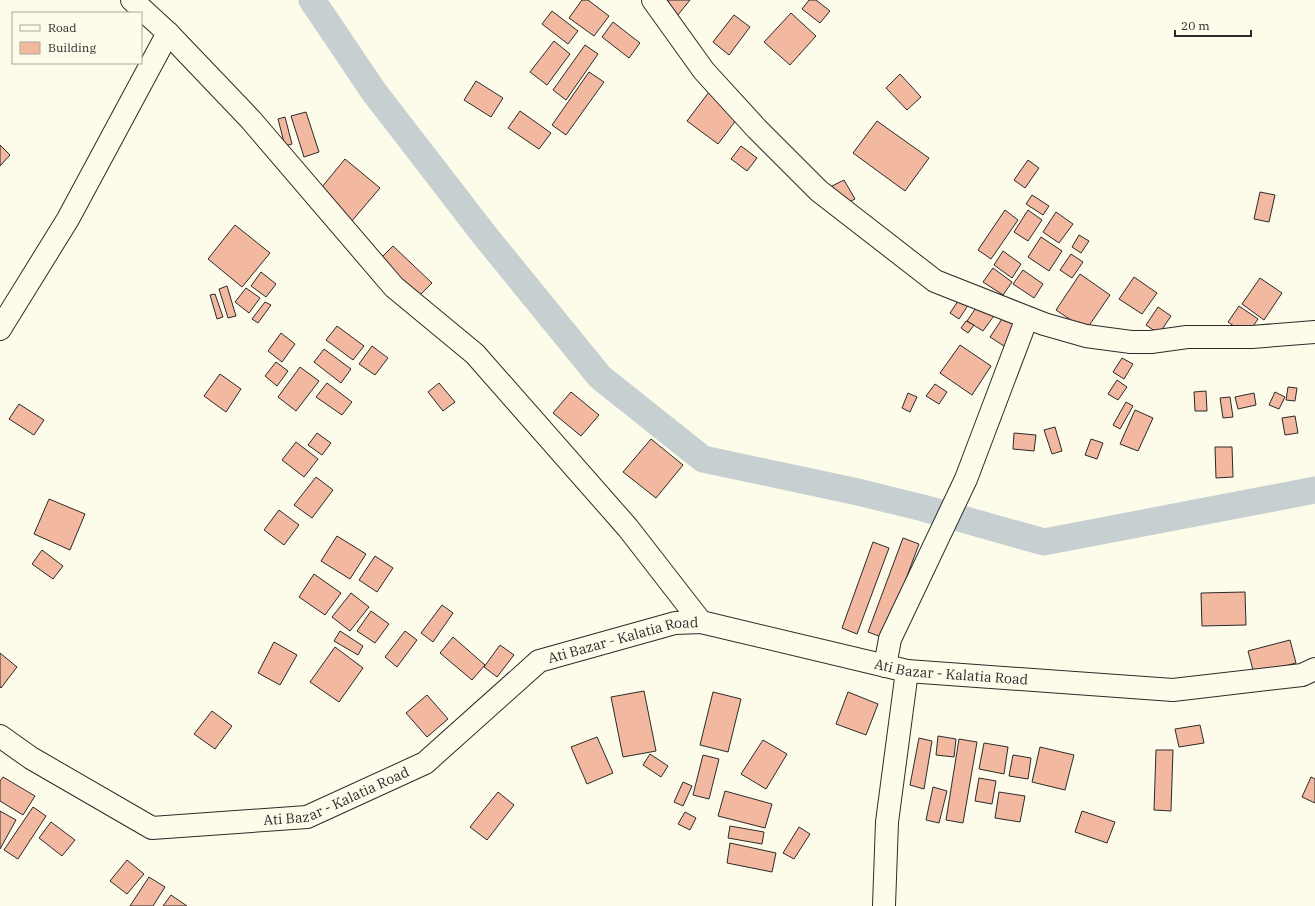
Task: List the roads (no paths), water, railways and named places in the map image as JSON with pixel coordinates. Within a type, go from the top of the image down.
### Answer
[{"type":"street","points":[[132,0],[168,33],[251,120],[394,287],[475,354],[628,528],[701,622]]},
{"type":"street","points":[[653,0],[704,71],[757,129],[819,191],[935,281],[1027,318],[1086,336],[1131,342],[1151,342],[1187,337],[1252,337],[1315,332]]},
{"type":"street","points":[[0,329],[68,219],[168,33]]},
{"type":"street","points":[[885,666],[890,640],[966,479],[1027,318]]},
{"type":"street","name":"Ati Bazar - Kalatia Road","points":[[0,736],[31,758],[152,828],[307,818],[425,763],[539,661],[675,623],[701,622],[907,671],[1173,690],[1302,675],[1315,670]]},
{"type":"street","points":[[884,906],[887,822],[907,671]]},
{"type":"waterway","points":[[312,0],[374,92],[486,237],[600,377],[703,459],[858,492],[923,508],[1044,542],[1315,490]]}]
